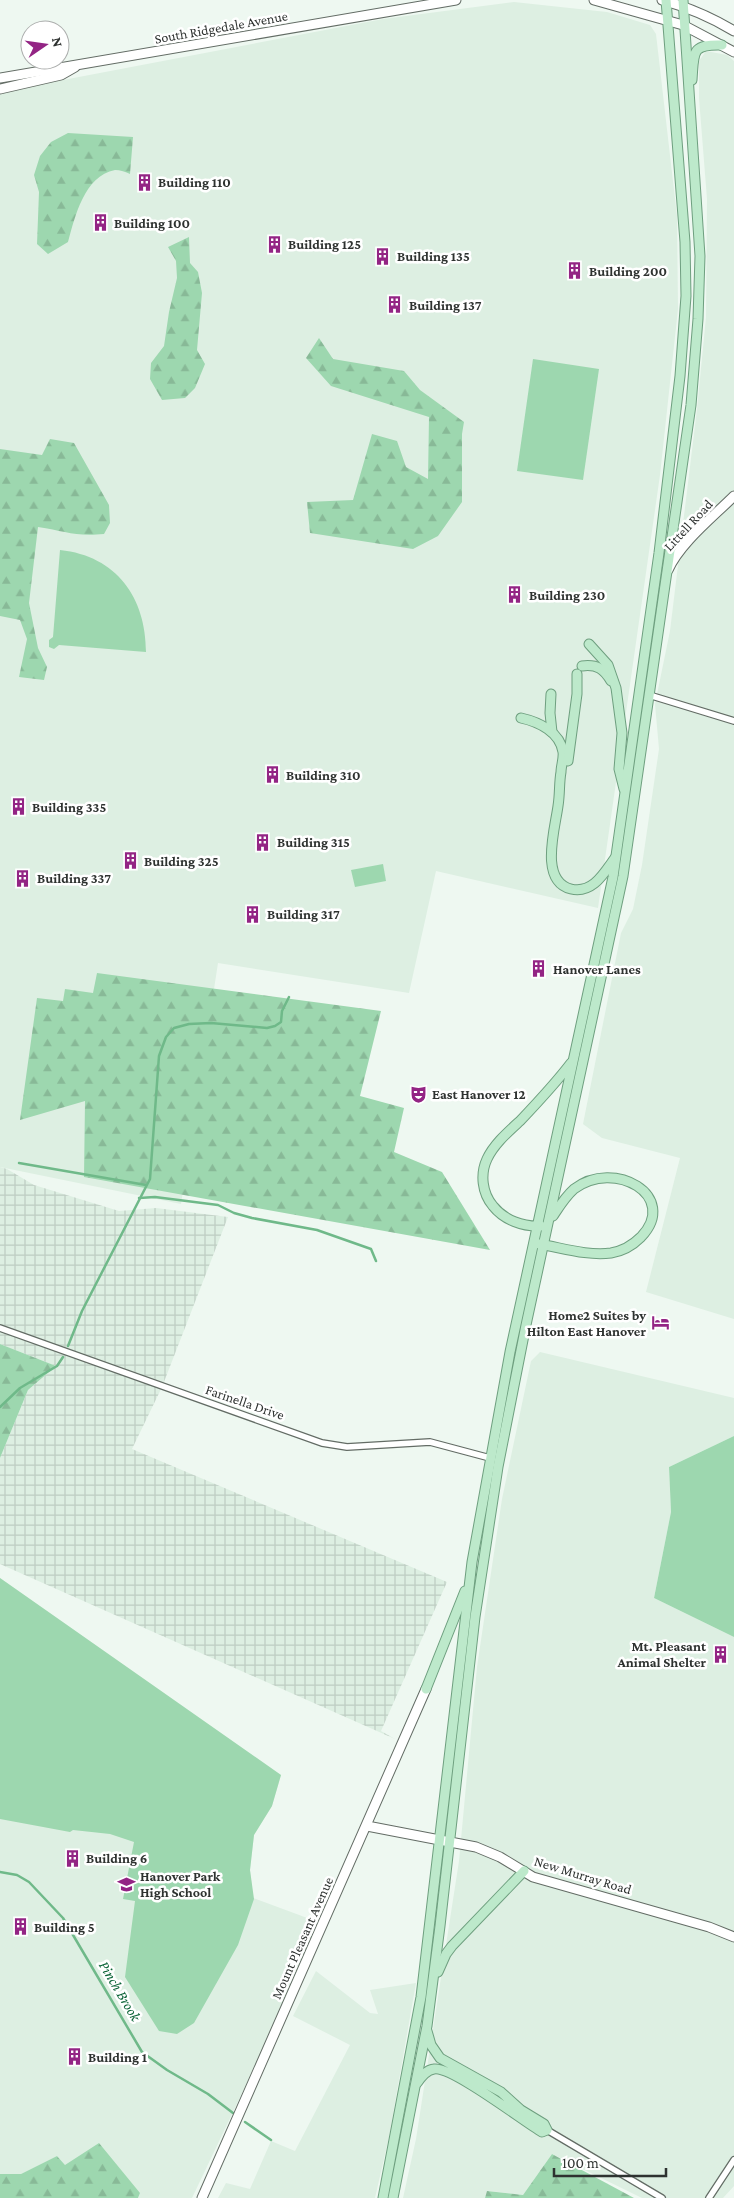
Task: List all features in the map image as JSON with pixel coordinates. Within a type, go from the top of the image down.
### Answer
[{"type":"main road","points":[[383,2198],[421,1997],[454,1701],[471,1574],[490,1458],[537,1226],[602,931],[625,792],[660,553],[685,324],[685,242],[665,0]]},
{"type":"main road","points":[[393,2198],[427,2026],[484,1552],[514,1387],[618,904],[691,405],[699,310],[699,228],[683,25],[683,3]]},
{"type":"main road","points":[[688,92],[692,81],[694,56],[699,48],[705,44],[722,45]]},
{"type":"main road","points":[[589,644],[608,665],[616,688],[622,733],[619,769],[625,792]]},
{"type":"main road","points":[[560,789],[565,783],[579,670],[598,666],[606,673],[616,688]]},
{"type":"main road","points":[[551,694],[552,732],[563,752],[551,855],[554,874],[566,887],[585,889],[592,886],[615,857]]},
{"type":"main road","points":[[521,718],[535,721],[552,732]]},
{"type":"main road","points":[[534,1243],[589,1254],[618,1252],[636,1242],[643,1235],[650,1221],[651,1206],[644,1191],[632,1181],[623,1178],[604,1178],[589,1181],[575,1188],[561,1203],[550,1221],[537,1226],[512,1221],[497,1211],[487,1196],[483,1170],[493,1148],[554,1085],[573,1061]]},
{"type":"main road","points":[[426,1689],[471,1574]]},
{"type":"main road","points":[[431,1994],[446,1954],[524,1871]]},
{"type":"main road","points":[[416,2084],[428,2071],[433,2069],[444,2070],[495,2099],[518,2118],[542,2132],[547,2130],[544,2124],[521,2110],[501,2092],[440,2058],[431,2045],[427,2026]]},
{"type":"street","name":"South Ridgedale Avenue","points":[[0,78],[456,0]]},
{"type":"street","points":[[594,0],[683,25],[734,52]]},
{"type":"street","points":[[665,0],[683,3],[734,31]]},
{"type":"street","points":[[0,89],[61,76],[80,64]]},
{"type":"street","name":"Littell Road","points":[[666,576],[672,561],[681,549],[734,496]]},
{"type":"street","points":[[649,695],[734,721]]},
{"type":"street","name":"Farinella Drive","points":[[0,1328],[322,1443],[347,1447],[430,1442],[490,1458]]},
{"type":"street","name":"Mount Pleasant Avenue","points":[[202,2198],[426,1689]]},
{"type":"street","name":"New Murray Road","points":[[367,1826],[483,1849],[533,1877],[709,1927],[734,1937]]},
{"type":"street","points":[[547,2130],[662,2198]]},
{"type":"street","points":[[709,2198],[734,2160]]},
{"type":"shaded area","points":[[514,2],[607,12],[650,25],[656,34],[677,216],[678,309],[660,475],[598,908],[436,871],[409,993],[218,963],[181,1204],[0,1167],[0,92],[383,19]]},
{"type":"shaded area","points":[[706,51],[727,55],[734,61],[734,1319],[646,1292],[680,1158],[602,1138],[583,1124],[621,933],[633,909],[642,865],[659,749],[655,704],[670,631],[697,409],[706,317],[707,199],[699,98],[699,61]]},
{"type":"shaded area","points":[[0,1167],[7,1169],[34,1185],[119,1211],[156,1208],[228,1217],[162,1387],[132,1449],[447,1582],[381,1731],[395,1739],[0,1564],[0,1458],[28,1390],[56,1366],[0,1344]]},
{"type":"shaded area","points":[[540,1352],[734,1398],[734,1436],[669,1467],[671,1512],[654,1598],[734,1637],[734,2186],[723,2198],[642,2198],[552,2154],[523,2195],[488,2191],[485,2198],[403,2198],[416,2139],[459,1861],[477,1667],[502,1499],[531,1361]]},
{"type":"shaded area","name":"Hanover Park High School","points":[[0,1578],[281,1775],[272,1806],[254,1835],[250,1870],[253,1898],[318,1922],[254,2068],[192,2198],[138,2198],[140,2193],[65,2165],[57,2156],[21,2174],[0,2174]]},
{"type":"shaded area","points":[[316,1971],[370,2013],[378,2014],[370,1990],[416,1983],[389,2137],[375,2198],[218,2198],[226,2183],[250,2189],[271,2141],[295,2151],[350,2045],[293,2016]]},
{"type":"green space","points":[[68,133],[133,137],[130,174],[115,170],[104,174],[96,180],[82,199],[68,242],[48,254],[37,244],[39,192],[34,175],[40,156],[51,142]]},
{"type":"green space","points":[[189,237],[190,263],[198,272],[202,293],[197,350],[205,364],[195,388],[185,398],[162,400],[150,379],[151,363],[164,346],[177,278],[176,261],[168,247]]},
{"type":"green space","points":[[319,338],[333,359],[404,371],[420,390],[464,422],[462,434],[462,502],[438,536],[413,549],[310,533],[307,502],[353,500],[372,434],[397,441],[406,467],[428,479],[429,417],[331,386],[306,358]]},
{"type":"green space","points":[[533,359],[599,369],[583,480],[517,471]]},
{"type":"green space","points":[[50,439],[74,443],[109,505],[110,523],[104,534],[94,535],[38,527],[29,603],[38,648],[47,667],[44,680],[19,677],[27,639],[20,620],[0,616],[0,449],[42,455]]},
{"type":"green space","points":[[60,550],[80,554],[97,561],[112,571],[124,583],[134,598],[141,614],[145,632],[146,652],[59,645],[54,649],[49,647],[49,640],[53,637]]},
{"type":"green space","points":[[383,864],[386,881],[355,887],[351,870]]},
{"type":"green space","points":[[97,973],[381,1011],[360,1096],[404,1108],[394,1152],[442,1172],[490,1250],[84,1177],[85,1101],[20,1120],[37,998],[63,1001],[65,989],[93,993]]},
{"type":"green space","points":[[0,1344],[56,1366],[28,1390],[0,1458]]},
{"type":"green space","points":[[734,1436],[734,1637],[654,1598],[671,1512],[669,1467]]},
{"type":"green space","points":[[0,1578],[281,1775],[272,1806],[254,1835],[250,1870],[254,1899],[238,1945],[194,2023],[177,2034],[159,2031],[125,1977],[135,1901],[123,1899],[134,1842],[110,1834],[73,1830],[70,1832],[0,1819]]},
{"type":"green space","points":[[99,2143],[140,2193],[138,2198],[0,2198],[0,2174],[21,2174],[57,2156],[65,2165]]},
{"type":"green space","points":[[552,2154],[634,2198],[485,2198],[487,2191],[523,2195]]},
{"type":"waterway","points":[[68,1346],[82,1311],[150,1179],[159,1056],[166,1037],[174,1028],[189,1024],[211,1023],[267,1028],[275,1026],[281,1022],[282,1011],[289,997]]},
{"type":"waterway","points":[[19,1163],[146,1185]]},
{"type":"waterway","points":[[139,1198],[155,1197],[218,1205],[234,1213],[252,1218],[317,1230],[371,1249],[376,1261]]},
{"type":"waterway","points":[[0,1407],[20,1388],[57,1366],[63,1357]]},
{"type":"waterway","name":"Pinch Brook","points":[[0,1872],[17,1875],[29,1882],[63,1918],[142,2052],[167,2070],[208,2094],[233,2113]]},
{"type":"waterway","name":"Pinch Brook","points":[[245,2122],[271,2140]]},
{"type":"place","name":"Building 110","points":[[144,182]]},
{"type":"place","name":"Building 100","points":[[100,223]]},
{"type":"place","name":"Building 125","points":[[274,244]]},
{"type":"place","name":"Building 135","points":[[383,256]]},
{"type":"place","name":"Building 200","points":[[575,271]]},
{"type":"place","name":"Building 137","points":[[395,305]]},
{"type":"place","name":"Building 230","points":[[515,595]]},
{"type":"place","name":"Building 310","points":[[272,775]]},
{"type":"place","name":"Building 335","points":[[18,807]]},
{"type":"place","name":"Building 315","points":[[263,842]]},
{"type":"place","name":"Building 325","points":[[130,861]]},
{"type":"place","name":"Building 337","points":[[23,878]]},
{"type":"place","name":"Building 317","points":[[253,914]]},
{"type":"place","name":"Hanover Lanes","points":[[539,969]]},
{"type":"place","name":"East Hanover 12","points":[[418,1094]]},
{"type":"place","name":"Home2 Suites by Hilton East Hanover","points":[[660,1323]]},
{"type":"place","name":"Mt. Pleasant Animal Shelter","points":[[720,1654]]},
{"type":"place","name":"Building 6","points":[[72,1858]]},
{"type":"place","name":"Hanover Park High School","points":[[126,1884]]},
{"type":"place","name":"Building 5","points":[[20,1927]]},
{"type":"place","name":"Building 1","points":[[74,2057]]}]
